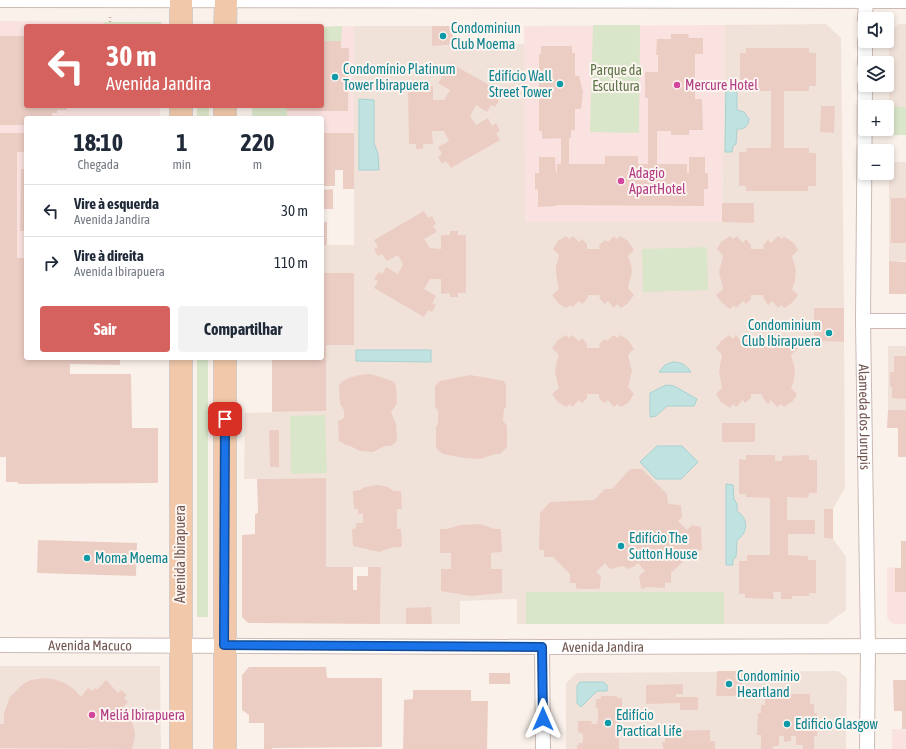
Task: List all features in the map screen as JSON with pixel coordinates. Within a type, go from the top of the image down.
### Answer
[{"type":"main road","points":[[181,0],[181,24]]},
{"type":"main road","points":[[225,24],[226,0]]},
{"type":"main road","name":"Avenida Ibirapuera","points":[[180,360],[181,749]]},
{"type":"main road","points":[[224,749],[225,360]]},
{"type":"street","points":[[0,0],[906,1]]},
{"type":"street","points":[[865,12],[866,0]]},
{"type":"street","name":"Alameda dos Jurupis","points":[[865,92],[863,321],[868,646],[867,749]]},
{"type":"street","points":[[863,321],[906,321]]},
{"type":"street","name":"Avenida Jandira","points":[[180,644],[542,647],[906,646]]},
{"type":"street","name":"Avenida Macuco","points":[[0,645],[180,644]]},
{"type":"street","points":[[542,647],[543,749]]},
{"type":"path","points":[[110,12],[110,24]]},
{"type":"shaded area","points":[[0,21],[104,22],[104,24],[24,24],[24,108],[160,108],[160,116],[24,116],[24,258],[0,258]]},
{"type":"shaded area","points":[[826,24],[841,38],[844,308],[814,308],[814,341],[844,342],[845,488],[833,509],[824,509],[824,538],[833,539],[846,557],[846,610],[827,624],[517,624],[517,599],[460,601],[460,624],[380,624],[381,567],[326,567],[326,478],[244,479],[245,413],[326,411],[326,345],[354,345],[354,273],[324,273],[324,245],[354,245],[354,26],[432,26],[432,46],[524,44],[722,222],[725,25]]},
{"type":"shaded area","points":[[899,24],[906,24],[906,107],[894,107],[894,100],[889,100],[889,92],[894,92],[894,56],[889,56],[889,48],[894,48],[894,28]]},
{"type":"shaded area","points":[[725,25],[722,222],[525,222],[524,26]]},
{"type":"shaded area","points":[[354,26],[354,133],[324,133],[324,116],[252,116],[252,108],[324,108],[324,27]]},
{"type":"shaded area","points":[[894,162],[906,162],[906,261],[889,261],[889,180],[894,180]]},
{"type":"shaded area","points":[[888,346],[906,346],[906,410],[888,410]]},
{"type":"shaded area","points":[[887,567],[906,568],[906,624],[894,624],[890,622],[887,617]]},
{"type":"shaded area","points":[[0,666],[160,666],[161,749],[0,749]]},
{"type":"shaded area","points":[[838,671],[847,678],[846,749],[566,749],[566,683],[577,673]]},
{"type":"shaded area","points":[[892,729],[906,729],[906,749],[892,749]]},
{"type":"green space","points":[[104,22],[162,22],[162,24],[104,24]]},
{"type":"green space","name":"Parque da Escultura","points":[[593,25],[640,25],[639,133],[590,132]]},
{"type":"green space","points":[[342,26],[341,41],[324,41],[324,27]]},
{"type":"green space","points":[[894,107],[906,107],[906,135],[894,135]]},
{"type":"green space","points":[[197,108],[209,108],[209,116],[197,116]]},
{"type":"green space","points":[[252,108],[287,108],[287,116],[252,116]]},
{"type":"green space","points":[[707,247],[708,290],[643,292],[642,249]]},
{"type":"green space","points":[[197,360],[208,360],[208,617],[197,617]]},
{"type":"green space","points":[[325,415],[327,473],[291,474],[290,416]]},
{"type":"green space","points":[[526,592],[724,592],[724,624],[526,624]]},
{"type":"water","points":[[726,83],[733,83],[733,87],[737,92],[737,110],[744,112],[749,119],[748,124],[745,127],[742,129],[737,129],[736,144],[733,146],[732,152],[725,152]]},
{"type":"water","points":[[359,99],[374,100],[374,143],[378,154],[379,170],[359,170]]},
{"type":"water","points":[[356,350],[431,350],[431,362],[356,361]]},
{"type":"water","points":[[673,362],[683,364],[691,372],[659,372],[665,365]]},
{"type":"water","points":[[666,385],[674,386],[697,399],[694,406],[667,406],[656,416],[650,417],[650,393]]},
{"type":"water","points":[[657,446],[682,446],[698,462],[681,479],[656,479],[640,462]]},
{"type":"water","points":[[726,484],[733,485],[737,511],[744,518],[746,526],[743,534],[737,540],[736,557],[733,559],[733,565],[726,565]]},
{"type":"water","points":[[580,682],[603,682],[607,685],[607,691],[597,691],[581,707],[577,703],[577,686]]},
{"type":"building","name":"Condominiun Club Moema","points":[[432,26],[453,26],[453,45],[432,46]]},
{"type":"building","points":[[671,34],[688,34],[689,38],[703,38],[703,54],[695,54],[695,99],[702,99],[703,130],[689,130],[689,135],[671,135],[671,131],[657,131],[657,164],[687,164],[687,173],[689,173],[689,157],[705,157],[705,173],[708,173],[708,189],[704,189],[704,206],[557,205],[538,207],[538,189],[535,190],[535,173],[539,173],[539,157],[555,157],[556,173],[557,164],[561,164],[561,138],[542,139],[542,131],[539,131],[539,54],[541,54],[541,46],[572,46],[572,53],[575,53],[575,76],[579,76],[583,92],[581,109],[575,109],[575,130],[571,130],[571,138],[569,138],[569,164],[605,164],[605,156],[638,156],[638,164],[648,164],[648,98],[645,98],[645,72],[658,72],[658,55],[656,55],[657,39],[671,39]]},
{"type":"building","points":[[0,36],[24,36],[24,108],[67,108],[67,110],[57,110],[57,113],[52,113],[52,116],[24,116],[24,125],[0,125]]},
{"type":"building","name":"Condomínio Platinum Tower Ibirapuera","points":[[324,41],[341,41],[341,48],[349,48],[348,111],[287,111],[287,108],[324,108]]},
{"type":"building","points":[[746,48],[809,48],[809,53],[816,53],[816,86],[809,86],[809,91],[784,91],[784,148],[809,148],[809,153],[816,153],[816,186],[808,186],[808,191],[746,191],[746,186],[739,186],[739,152],[746,152],[747,148],[771,148],[771,91],[746,91],[746,86],[740,86],[740,53],[746,53]]},
{"type":"building","points":[[450,63],[500,91],[495,98],[499,101],[495,107],[491,105],[487,112],[476,105],[470,116],[476,125],[488,118],[492,126],[496,123],[500,131],[496,133],[500,140],[451,168],[446,161],[442,164],[438,157],[442,154],[438,147],[449,141],[444,131],[432,131],[433,144],[423,144],[423,149],[416,149],[416,144],[409,144],[408,87],[416,87],[417,83],[424,83],[424,86],[433,86],[433,100],[444,100],[450,90],[438,83],[442,77],[438,75],[443,67],[446,69]]},
{"type":"building","points":[[821,106],[835,106],[834,133],[820,132]]},
{"type":"building","points":[[0,133],[24,133],[24,152],[17,152],[17,258],[24,258],[24,360],[120,360],[120,365],[70,364],[70,374],[131,374],[132,428],[158,428],[158,483],[18,484],[18,482],[6,482],[6,457],[0,457]]},
{"type":"building","points":[[324,133],[354,133],[354,189],[343,189],[343,170],[335,170],[335,186],[324,186]]},
{"type":"building","points":[[21,169],[24,169],[24,231],[20,231]]},
{"type":"building","points":[[333,189],[333,209],[324,209],[324,190]]},
{"type":"building","points":[[891,198],[906,198],[906,243],[891,243]]},
{"type":"building","points":[[722,203],[754,203],[754,223],[722,222]]},
{"type":"building","points":[[424,211],[428,218],[432,216],[436,224],[433,226],[437,232],[424,239],[430,248],[441,249],[441,235],[450,235],[450,231],[458,231],[458,235],[466,235],[466,293],[458,293],[458,297],[450,297],[450,293],[441,294],[441,279],[430,279],[424,289],[436,296],[432,303],[436,305],[432,312],[428,310],[424,317],[374,288],[378,281],[374,279],[379,272],[382,274],[386,267],[398,274],[403,264],[398,255],[387,261],[382,254],[378,256],[374,249],[378,247],[374,240]]},
{"type":"building","points":[[324,222],[327,222],[327,245],[324,245]]},
{"type":"building","points":[[566,236],[569,239],[573,236],[579,242],[582,239],[587,244],[587,249],[600,249],[599,245],[605,240],[608,242],[614,236],[617,239],[620,236],[628,241],[634,250],[628,256],[632,272],[628,288],[634,295],[628,303],[621,308],[617,304],[614,308],[608,301],[605,304],[600,299],[599,295],[588,295],[587,299],[582,304],[579,301],[572,307],[570,305],[566,308],[559,304],[552,295],[559,289],[556,266],[559,255],[553,249],[558,241]]},
{"type":"building","points":[[730,236],[733,239],[737,236],[743,243],[746,239],[751,245],[751,249],[764,249],[763,245],[768,240],[771,243],[778,236],[782,239],[784,236],[794,243],[798,250],[792,256],[796,270],[795,281],[792,289],[798,295],[793,302],[785,308],[781,305],[778,308],[772,301],[768,305],[763,295],[751,295],[751,299],[746,304],[743,301],[736,308],[734,305],[730,309],[722,303],[716,295],[723,289],[719,272],[723,256],[717,249],[721,242]]},
{"type":"building","points":[[889,261],[906,262],[906,294],[889,294]]},
{"type":"building","points":[[324,273],[354,273],[354,345],[326,345],[326,411],[272,412],[272,360],[324,360]]},
{"type":"building","name":"Condominium Club Ibirapuera","points":[[814,308],[844,308],[844,342],[814,341]]},
{"type":"building","points":[[566,335],[569,338],[572,335],[579,341],[582,338],[587,344],[587,348],[600,348],[599,344],[605,339],[607,341],[614,335],[617,338],[620,335],[628,340],[634,349],[628,355],[632,371],[628,387],[634,394],[628,403],[621,407],[617,404],[614,407],[608,400],[604,403],[599,398],[599,394],[587,394],[587,398],[582,403],[579,400],[572,407],[570,404],[566,407],[558,402],[552,394],[559,388],[555,373],[559,355],[552,348],[558,340]]},
{"type":"building","points":[[729,335],[733,339],[736,335],[742,342],[745,338],[751,344],[751,348],[763,348],[763,344],[768,339],[771,342],[778,335],[781,338],[784,335],[793,342],[798,349],[791,355],[795,369],[794,380],[791,388],[797,394],[793,401],[784,407],[781,404],[777,407],[771,400],[768,404],[763,398],[762,394],[751,394],[751,398],[745,403],[743,400],[736,407],[733,404],[730,408],[721,402],[716,394],[722,388],[719,371],[722,355],[716,348],[721,341]]},
{"type":"building","points":[[894,356],[906,356],[906,399],[892,398],[890,372],[894,372]]},
{"type":"building","points":[[370,374],[394,382],[396,386],[397,403],[391,412],[396,424],[397,440],[390,446],[385,446],[373,452],[360,451],[339,441],[338,421],[344,418],[344,410],[340,404],[339,386],[341,382],[359,375]]},
{"type":"building","points":[[470,375],[504,381],[506,386],[506,407],[504,409],[503,421],[507,426],[507,447],[500,454],[495,454],[480,459],[443,454],[436,447],[438,410],[435,407],[435,386],[440,381]]},
{"type":"building","points":[[888,410],[906,410],[906,457],[898,457],[898,428],[887,428]]},
{"type":"building","points":[[722,423],[755,423],[755,442],[722,442]]},
{"type":"building","points":[[269,430],[279,430],[279,467],[270,467]]},
{"type":"building","points":[[746,455],[775,455],[775,461],[782,461],[782,456],[809,455],[809,460],[817,460],[817,493],[809,493],[808,498],[787,497],[787,520],[815,520],[815,534],[788,534],[788,555],[808,556],[808,560],[816,560],[816,593],[809,593],[809,596],[792,596],[792,599],[781,599],[781,592],[773,592],[774,599],[745,598],[745,594],[739,594],[739,561],[747,561],[747,555],[770,555],[770,498],[746,497],[746,494],[739,494],[739,459],[746,460]]},
{"type":"building","name":"Edifício The Sutton House","points":[[630,469],[642,469],[667,494],[668,504],[681,505],[682,517],[678,521],[687,530],[692,525],[701,527],[702,550],[697,551],[698,557],[689,556],[671,573],[671,583],[665,582],[665,588],[641,588],[639,576],[645,571],[638,563],[627,569],[624,566],[610,569],[605,563],[596,572],[601,576],[600,588],[578,589],[576,588],[576,583],[570,583],[570,574],[553,557],[544,557],[544,550],[539,550],[540,513],[550,502],[594,500],[605,489],[612,489]]},
{"type":"building","points":[[326,478],[326,567],[353,567],[353,590],[357,590],[357,576],[368,576],[368,567],[381,567],[380,624],[248,623],[242,617],[242,535],[255,534],[255,514],[258,513],[257,479]]},
{"type":"building","points":[[378,485],[388,487],[394,491],[401,491],[402,509],[397,509],[397,529],[401,529],[402,547],[394,547],[379,552],[353,546],[352,529],[356,528],[356,523],[363,523],[363,514],[358,514],[358,509],[354,509],[353,491]]},
{"type":"building","points":[[824,509],[833,509],[833,539],[824,538]]},
{"type":"building","points":[[480,524],[495,529],[501,529],[502,552],[491,553],[491,569],[502,569],[502,593],[471,596],[441,591],[441,569],[451,569],[451,553],[440,553],[440,529],[447,529],[460,525]]},
{"type":"building","name":"Moma Moema","points":[[38,540],[137,543],[136,576],[37,573]]},
{"type":"building","points":[[901,541],[906,541],[906,592],[895,592],[895,568],[901,568]]},
{"type":"building","points":[[431,607],[432,624],[406,624],[406,608]]},
{"type":"building","points":[[249,667],[326,667],[327,678],[382,678],[382,747],[264,749],[264,723],[249,723],[249,715],[242,710],[242,675]]},
{"type":"building","name":"Condomínio Heartland","points":[[717,671],[742,671],[743,696],[716,696]]},
{"type":"building","points":[[489,673],[510,673],[510,684],[489,684]]},
{"type":"building","points":[[45,678],[65,683],[75,690],[81,697],[88,688],[92,691],[95,688],[97,690],[106,680],[118,693],[121,690],[127,695],[124,698],[128,702],[123,707],[130,717],[134,728],[135,737],[132,749],[0,748],[0,724],[4,724],[4,713],[10,697],[23,684],[31,680]]},
{"type":"building","points":[[893,680],[906,680],[906,729],[902,729],[902,711],[894,711]]},
{"type":"building","points":[[683,684],[683,694],[676,694],[676,697],[698,697],[698,710],[680,710],[680,703],[646,704],[646,685]]},
{"type":"building","points":[[413,690],[471,690],[471,701],[488,701],[487,749],[403,749],[404,700],[413,699]]},
{"type":"building","name":"Edificio Glasgow","points":[[765,694],[810,694],[810,704],[814,704],[814,713],[817,713],[817,736],[814,736],[814,749],[803,749],[803,745],[796,745],[796,736],[791,736],[791,741],[784,742],[784,736],[779,736],[779,746],[773,746],[773,749],[761,749],[761,735],[757,735],[758,713],[761,713],[761,705],[765,705]]},
{"type":"building","name":"Edifício Practical Life","points":[[601,696],[617,696],[617,698],[622,698],[622,707],[619,707],[619,749],[577,749],[577,745],[579,745],[579,743],[583,743],[583,734],[578,732],[578,721],[592,721],[591,724],[597,724],[598,708],[596,708],[596,699],[601,699]]},
{"type":"building","points":[[710,730],[710,741],[715,741],[715,749],[663,749],[662,742],[665,742],[665,731]]},
{"type":"place","name":"Condominiun Club Moema","points":[[443,36]]},
{"type":"place","name":"Condomínio Platinum Tower Ibirapuera","points":[[335,77]]},
{"type":"place","name":"Edifício Wall Street Tower","points":[[560,84]]},
{"type":"place","name":"Mercure Hotel","points":[[677,85]]},
{"type":"place","name":"Adagio ApartHotel","points":[[621,181]]},
{"type":"place","name":"Condominium Club Ibirapuera","points":[[829,333]]},
{"type":"place","name":"Edifício The Sutton House","points":[[621,546]]},
{"type":"place","name":"Moma Moema","points":[[87,558]]},
{"type":"place","name":"Condomínio Heartland","points":[[729,684]]},
{"type":"place","name":"Meliá Ibirapuera","points":[[92,715]]},
{"type":"place","name":"Edifício Practical Life","points":[[608,723]]},
{"type":"place","name":"Edificio Glasgow","points":[[787,724]]},
{"type":"route","points":[[225,419],[224,645],[542,647],[543,719]]}]
